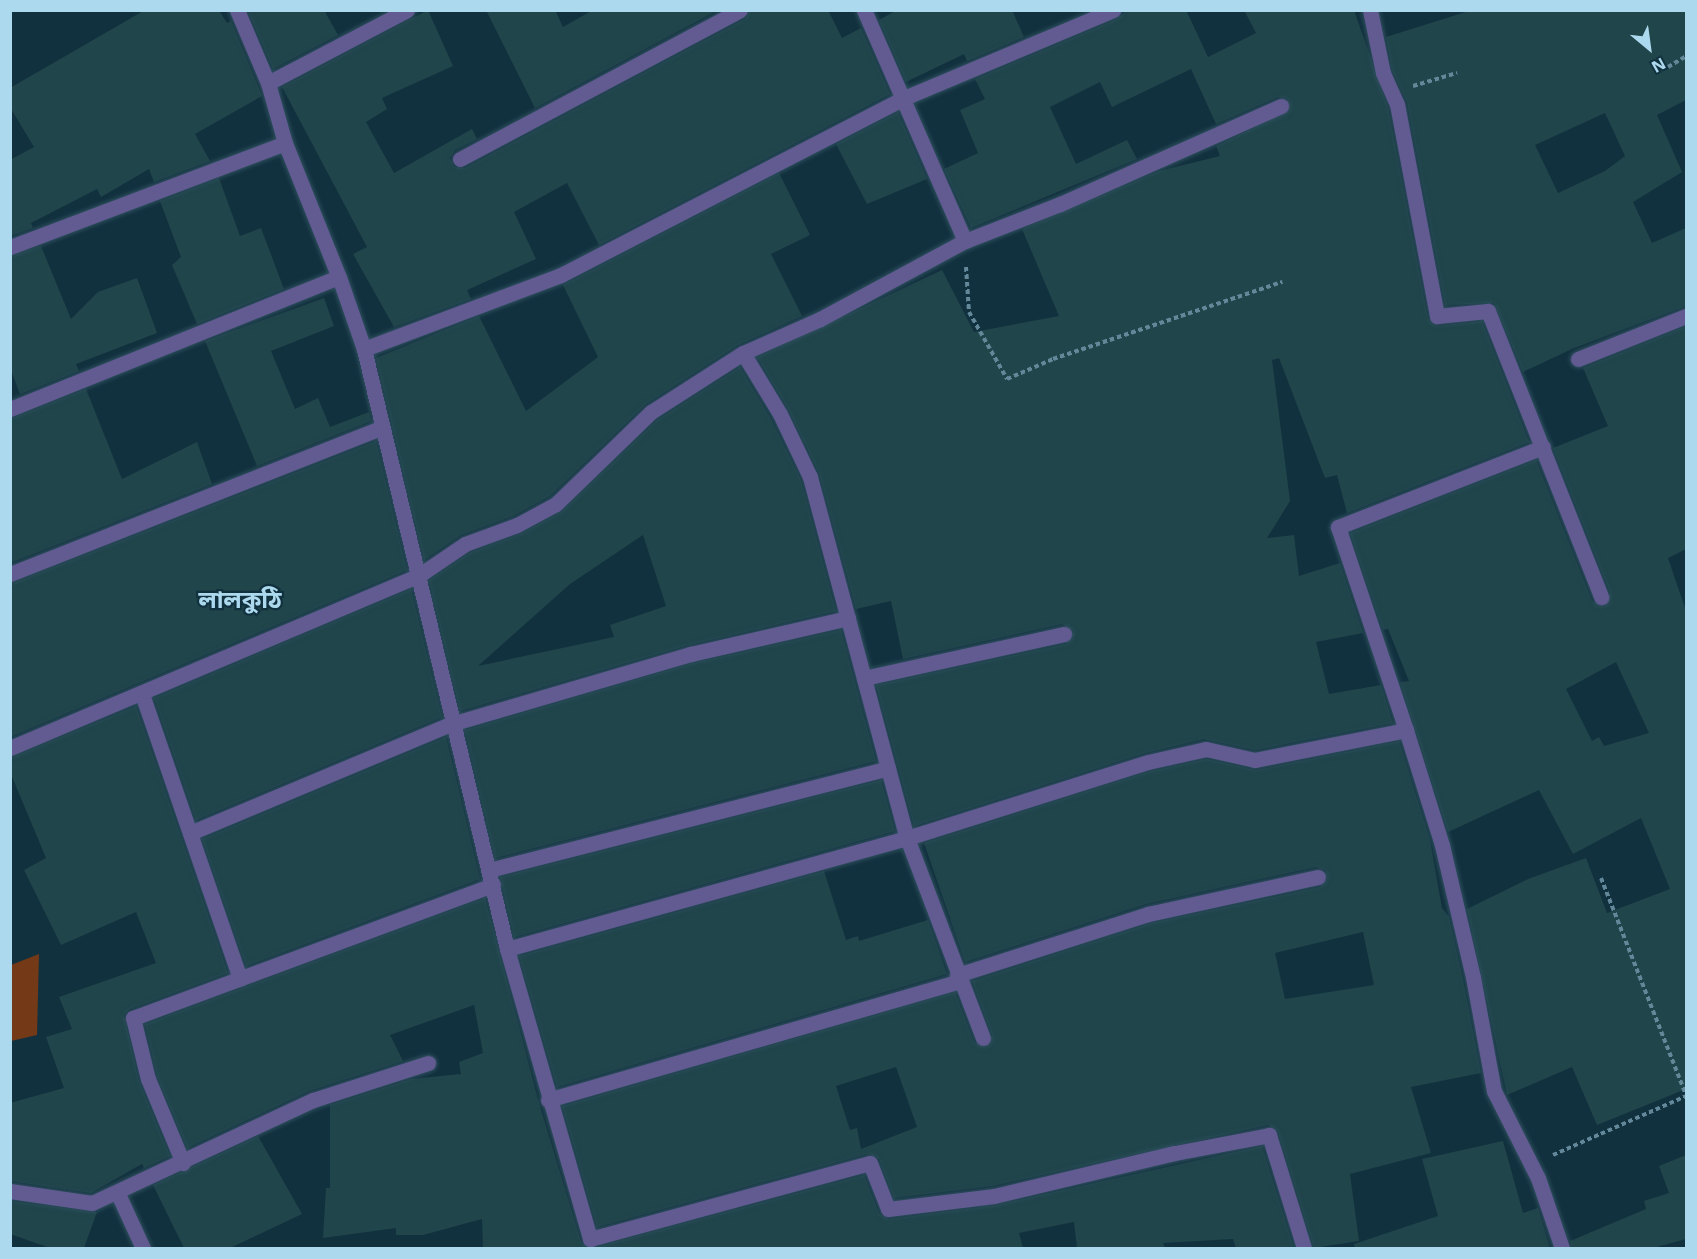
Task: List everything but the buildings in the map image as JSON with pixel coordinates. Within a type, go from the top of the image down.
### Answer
[{"type":"street","points":[[237,10],[268,83],[285,143],[339,277],[363,349],[451,724],[491,877],[507,949],[548,1100],[592,1244],[870,1163],[888,1209],[994,1196],[1175,1153],[1269,1135],[1304,1248]]},
{"type":"street","points":[[268,83],[407,10]]},
{"type":"street","points":[[460,159],[740,10]]},
{"type":"street","points":[[864,10],[965,241]]},
{"type":"street","points":[[363,349],[561,275],[904,98],[1113,10]]},
{"type":"street","points":[[1370,10],[1383,73],[1392,93],[1437,316],[1488,311],[1601,597]]},
{"type":"street","points":[[10,748],[418,576],[465,544],[517,525],[556,504],[651,412],[743,353],[820,319],[965,241],[1060,204],[1281,106]]},
{"type":"street","points":[[10,247],[285,143]]},
{"type":"street","points":[[10,409],[339,277]]},
{"type":"street","points":[[1578,359],[1686,316]]},
{"type":"street","points":[[743,353],[780,414],[810,477],[907,838],[958,978],[983,1038]]},
{"type":"street","points":[[10,574],[381,428]]},
{"type":"street","points":[[1543,447],[1338,527],[1442,845],[1473,977],[1494,1091],[1531,1165],[1562,1248]]},
{"type":"street","points":[[190,833],[451,724],[692,654],[848,618]]},
{"type":"street","points":[[864,678],[1064,634]]},
{"type":"street","points":[[142,694],[240,979]]},
{"type":"street","points":[[507,949],[907,838],[1148,762],[1206,749],[1255,760],[1406,730]]},
{"type":"street","points":[[183,1162],[148,1079],[133,1018],[240,979],[491,877],[888,768]]},
{"type":"street","points":[[548,1100],[958,978],[1148,914],[1318,877]]},
{"type":"street","points":[[10,1191],[92,1203],[118,1194],[312,1100],[428,1063]]},
{"type":"street","points":[[118,1194],[143,1248]]},
{"type":"path","points":[[1668,67],[1686,56]]},
{"type":"path","points":[[1392,93],[1457,73]]},
{"type":"path","points":[[965,241],[969,312],[1007,379],[1053,359],[1282,282]]},
{"type":"path","points":[[1531,1165],[1686,1096],[1601,878]]},
{"type":"shaded area","points":[[39,954],[37,1035],[11,1041],[11,965]]},
{"type":"district","name":"লালকুঠি","points":[[240,603]]}]
